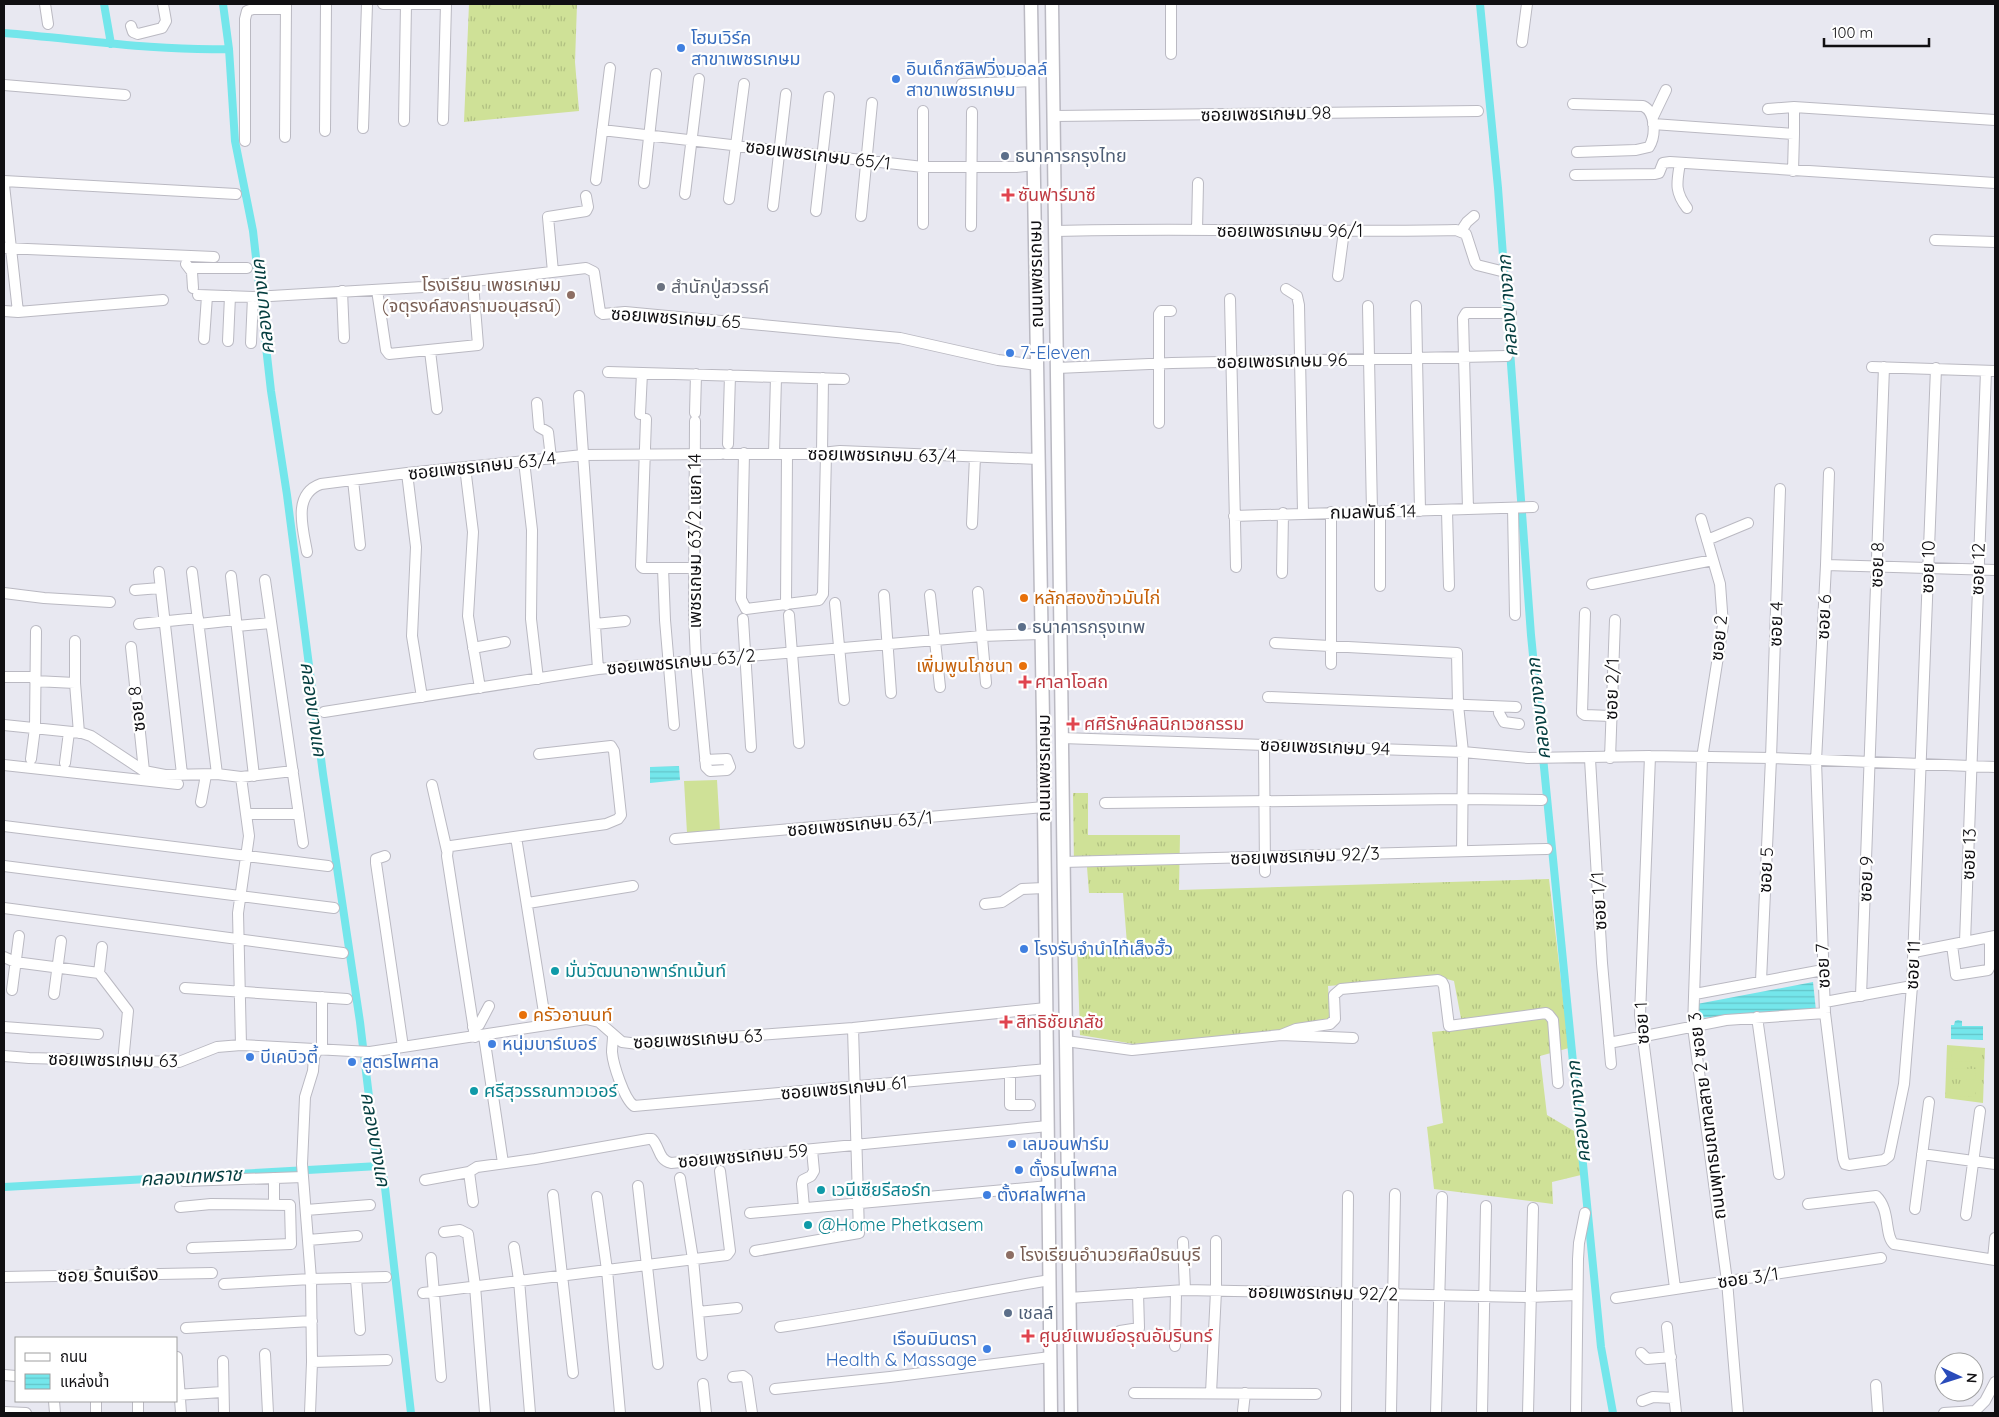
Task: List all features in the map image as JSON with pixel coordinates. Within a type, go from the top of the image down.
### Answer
[{"type":"main road","name":"ถนนเพชรเกษม","points":[[1031,4],[1044,730],[1044,888],[1048,1069],[1051,1407]]},
{"type":"main road","name":"ถนนเพชรเกษม","points":[[1052,4],[1071,1413]]},
{"type":"main road","points":[[1034,101],[1039,106],[1046,107],[1051,104],[1054,97]]},
{"type":"main road","points":[[1034,142],[1040,131],[1051,130],[1054,132]]},
{"type":"main road","points":[[1044,730],[1062,734]]},
{"type":"main road","points":[[1051,1407],[1070,1399]]},
{"type":"street","points":[[45,4],[48,24]]},
{"type":"street","points":[[130,26],[133,32],[138,34],[162,28],[166,21],[163,4]]},
{"type":"street","points":[[325,131],[326,4]]},
{"type":"street","points":[[363,128],[367,4]]},
{"type":"street","points":[[383,4],[446,4],[443,120]]},
{"type":"street","points":[[404,121],[406,4]]},
{"type":"street","points":[[1171,4],[1171,54]]},
{"type":"street","points":[[1522,42],[1527,4]]},
{"type":"street","points":[[245,141],[245,19],[247,11],[286,6],[285,137]]},
{"type":"street","points":[[596,180],[610,68]]},
{"type":"street","points":[[644,183],[656,74]]},
{"type":"street","points":[[685,194],[699,79]]},
{"type":"street","points":[[962,84],[1033,81]]},
{"type":"street","points":[[729,199],[744,84]]},
{"type":"street","points":[[4,85],[125,96]]},
{"type":"street","points":[[1577,152],[1645,149],[1651,143],[1653,121],[1666,90]]},
{"type":"street","points":[[773,206],[786,94]]},
{"type":"street","points":[[816,211],[829,97]]},
{"type":"street","points":[[861,216],[872,103]]},
{"type":"street","points":[[1573,104],[1643,106],[1650,111],[1653,121]]},
{"type":"street","points":[[1793,171],[1794,107]]},
{"type":"street","points":[[1768,109],[1794,107],[1995,120]]},
{"type":"street","points":[[923,111],[923,224]]},
{"type":"street","name":"ซอยเพชรเกษม 98","points":[[1054,116],[1478,111]]},
{"type":"street","points":[[971,226],[972,112]]},
{"type":"street","points":[[1653,121],[1794,134]]},
{"type":"street","name":"ซอยเพชรเกษม 65/1","points":[[602,130],[923,167],[973,168],[1035,165]]},
{"type":"street","points":[[1575,175],[1655,174],[1659,173],[1663,163],[1680,163],[1995,183]]},
{"type":"street","points":[[1680,163],[1677,191],[1687,208]]},
{"type":"street","points":[[4,181],[236,194]]},
{"type":"street","points":[[1197,230],[1198,183]]},
{"type":"street","points":[[4,185],[7,248],[18,312]]},
{"type":"street","points":[[553,272],[548,217],[586,211],[588,207],[586,196]]},
{"type":"street","points":[[1474,216],[1461,231],[1468,238],[1475,262],[1502,271]]},
{"type":"street","name":"ซอยเพชรเกษม 96/1","points":[[1056,231],[1124,229],[1461,231]]},
{"type":"street","points":[[1338,276],[1344,231]]},
{"type":"street","points":[[1935,240],[1995,242]]},
{"type":"street","points":[[7,248],[214,257]]},
{"type":"street","points":[[182,255],[199,293],[204,339]]},
{"type":"street","points":[[189,268],[247,268]]},
{"type":"street","name":"ซอยเพชรเกษม 65","points":[[199,293],[254,297],[377,290],[473,283],[586,268],[593,271],[600,312],[603,314],[634,313],[900,338],[998,360],[1037,365]]},
{"type":"street","points":[[377,290],[386,353],[389,354],[478,345],[473,283]]},
{"type":"street","points":[[1286,289],[1295,294],[1299,301],[1303,513]]},
{"type":"street","points":[[342,291],[344,338]]},
{"type":"street","points":[[228,341],[230,296]]},
{"type":"street","points":[[251,343],[254,297]]},
{"type":"street","points":[[1230,299],[1236,567]]},
{"type":"street","points":[[4,311],[18,312],[163,300]]},
{"type":"street","points":[[1368,306],[1380,586]]},
{"type":"street","points":[[1416,306],[1420,511]]},
{"type":"street","points":[[1159,423],[1159,314],[1162,311],[1171,311]]},
{"type":"street","points":[[1468,509],[1462,318],[1464,314],[1511,313]]},
{"type":"street","points":[[430,351],[437,409]]},
{"type":"street","name":"ซอยเพชรเกษม 96","points":[[1057,368],[1507,356]]},
{"type":"street","points":[[1872,367],[1991,371]]},
{"type":"street","name":"ซอย 8","points":[[1871,763],[1884,367]]},
{"type":"street","name":"ซอย 10","points":[[1920,765],[1936,368]]},
{"type":"street","name":"ซอย 12","points":[[1972,767],[1978,569],[1991,371]]},
{"type":"street","points":[[608,372],[844,379]]},
{"type":"street","points":[[642,372],[645,455],[641,566],[644,568],[694,568]]},
{"type":"street","name":"เพชรเกษม 63/2 แยก 14","points":[[696,374],[694,568],[696,661],[705,760]]},
{"type":"street","points":[[724,451],[730,375]]},
{"type":"street","points":[[774,454],[776,377]]},
{"type":"street","points":[[744,453],[742,604],[746,609],[787,610],[819,600],[823,594],[823,378]]},
{"type":"street","points":[[579,396],[598,669]]},
{"type":"street","points":[[537,403],[539,427],[548,432],[551,458]]},
{"type":"street","name":"ซอยเพชรเกษม 63/4","points":[[307,552],[301,514],[306,494],[313,487],[321,484],[407,473],[551,458],[695,455],[724,451],[787,454],[840,451],[1038,459]]},
{"type":"street","points":[[787,454],[787,610],[799,743]]},
{"type":"street","points":[[972,524],[976,457]]},
{"type":"street","points":[[524,461],[532,530],[531,619],[538,679]]},
{"type":"street","points":[[465,467],[473,532],[468,616],[480,688]]},
{"type":"street","points":[[407,473],[416,547],[412,636],[422,697]]},
{"type":"street","name":"ซอย 6","points":[[1816,761],[1829,473]]},
{"type":"street","points":[[353,480],[360,544]]},
{"type":"street","name":"ซอย 4","points":[[1771,758],[1780,489]]},
{"type":"street","name":"กมลพันธ์ 14","points":[[1234,516],[1533,507]]},
{"type":"street","points":[[1513,508],[1516,615]]},
{"type":"street","points":[[1447,511],[1448,586]]},
{"type":"street","points":[[1331,512],[1331,664]]},
{"type":"street","points":[[1282,573],[1283,514]]},
{"type":"street","name":"ซอย 2","points":[[1701,519],[1720,584],[1723,625],[1702,758]]},
{"type":"street","points":[[1707,540],[1748,523]]},
{"type":"street","points":[[1592,584],[1713,560]]},
{"type":"street","points":[[1826,565],[1995,570]]},
{"type":"street","points":[[663,568],[674,725]]},
{"type":"street","points":[[159,572],[180,779]]},
{"type":"street","points":[[192,572],[217,774]]},
{"type":"street","points":[[231,576],[254,776]]},
{"type":"street","points":[[265,580],[303,843]]},
{"type":"street","points":[[135,590],[160,588]]},
{"type":"street","points":[[4,592],[44,598],[110,602]]},
{"type":"street","points":[[978,592],[986,683]]},
{"type":"street","points":[[884,595],[891,693]]},
{"type":"street","points":[[930,595],[940,687]]},
{"type":"street","points":[[835,602],[844,700]]},
{"type":"street","points":[[1584,613],[1582,713],[1585,716],[1611,716]]},
{"type":"street","points":[[743,619],[744,657],[752,748]]},
{"type":"street","name":"ซอย 2/1","points":[[1610,758],[1614,620]]},
{"type":"street","points":[[139,624],[198,621],[271,623]]},
{"type":"street","points":[[595,624],[625,621]]},
{"type":"street","points":[[31,759],[35,728],[36,630]]},
{"type":"street","name":"ซอยเพชรเกษม 63/2","points":[[324,712],[598,669],[982,636],[1042,634]]},
{"type":"street","points":[[65,763],[74,732],[75,641]]},
{"type":"street","points":[[473,648],[505,642]]},
{"type":"street","points":[[1275,642],[1457,653],[1458,705],[1463,752],[1461,799],[1462,851]]},
{"type":"street","name":"ซอย 8","points":[[130,647],[144,771]]},
{"type":"street","points":[[4,677],[75,682]]},
{"type":"street","points":[[1268,697],[1516,707]]},
{"type":"street","points":[[1499,707],[1499,714],[1504,722],[1519,724]]},
{"type":"street","points":[[4,724],[74,732],[90,736],[144,771],[180,779]]},
{"type":"street","name":"ซอยเพชรเกษม 94","points":[[1062,734],[1264,745],[1463,752],[1528,758],[1590,759],[1650,756],[1771,758],[1995,767]]},
{"type":"street","points":[[1264,745],[1265,872]]},
{"type":"street","points":[[447,851],[451,846],[606,824],[618,819],[622,815],[614,752],[610,746],[540,754]]},
{"type":"street","name":"ซอย 1","points":[[1650,756],[1640,1004],[1642,1038],[1674,1288]]},
{"type":"street","name":"ถนนพุทธมณฑลสาย 2 ซอย 3","points":[[1702,758],[1693,1027],[1727,1281],[1738,1413]]},
{"type":"street","name":"ซอย 5","points":[[1761,982],[1771,758]]},
{"type":"street","name":"ซอย 1/1","points":[[1590,759],[1602,963],[1611,1064]]},
{"type":"street","name":"ซอย 7","points":[[1816,761],[1825,1013],[1843,1158],[1845,1164],[1849,1165]]},
{"type":"street","name":"ซอย 9","points":[[1861,996],[1871,763]]},
{"type":"street","points":[[4,765],[180,779],[217,774],[241,777],[292,771]]},
{"type":"street","name":"ซอย 11","points":[[1849,1165],[1888,1158],[1902,1096],[1914,952],[1920,765]]},
{"type":"street","name":"ซอย 13","points":[[1965,942],[1972,767]]},
{"type":"street","points":[[202,802],[206,775]]},
{"type":"street","points":[[241,777],[249,836],[238,938],[241,1045]]},
{"type":"street","points":[[432,785],[447,851],[477,1033],[502,1162]]},
{"type":"street","points":[[1105,803],[1461,799],[1542,800]]},
{"type":"street","name":"ซอยเพชรเกษม 63/1","points":[[675,839],[1044,807]]},
{"type":"street","points":[[246,814],[299,814]]},
{"type":"street","points":[[4,826],[328,866]]},
{"type":"street","points":[[516,837],[546,1025]]},
{"type":"street","name":"ซอยเพชรเกษม 92/3","points":[[1063,862],[1547,849]]},
{"type":"street","points":[[385,856],[376,859],[376,863],[403,1047]]},
{"type":"street","points":[[4,866],[334,908]]},
{"type":"street","points":[[528,903],[633,886]]},
{"type":"street","points":[[985,904],[1002,902],[1022,889],[1044,888]]},
{"type":"street","points":[[4,908],[343,953]]},
{"type":"street","points":[[12,990],[19,936]]},
{"type":"street","points":[[1914,952],[1993,937],[1988,970],[1956,975],[1952,945]]},
{"type":"street","points":[[54,994],[61,941]]},
{"type":"street","points":[[99,973],[102,947]]},
{"type":"street","points":[[4,957],[15,962],[99,973],[128,1010],[123,1062]]},
{"type":"street","points":[[1695,994],[1823,970]]},
{"type":"street","points":[[1281,1035],[1296,1029],[1330,1024],[1335,1019],[1334,995],[1341,989],[1438,980],[1444,986],[1449,1026],[1550,1015],[1553,1020],[1558,1083]]},
{"type":"street","points":[[1825,1002],[1912,986]]},
{"type":"street","points":[[185,988],[348,999]]},
{"type":"street","points":[[310,1413],[312,1321],[311,1279],[303,1172],[305,1096],[314,1057],[320,1049],[322,997]]},
{"type":"street","points":[[477,1033],[489,1006]]},
{"type":"street","name":"ซอยเพชรเกษม 63","points":[[4,1056],[123,1062],[179,1062],[217,1047],[241,1045],[370,1052],[477,1033],[586,1019],[600,1022],[613,1036],[622,1042],[638,1044],[853,1028],[1046,1008]]},
{"type":"street","points":[[1610,1043],[1757,1017],[1825,1013]]},
{"type":"street","points":[[1757,1017],[1779,1174]]},
{"type":"street","points":[[4,1027],[98,1034]]},
{"type":"street","points":[[755,1251],[859,1233],[853,1028]]},
{"type":"street","points":[[1066,1041],[1132,1050],[1281,1035],[1353,1038]]},
{"type":"street","name":"ซอยเพชรเกษม 61","points":[[613,1036],[612,1052],[626,1096],[634,1106],[1048,1069]]},
{"type":"street","points":[[1010,1073],[1010,1105],[1030,1105]]},
{"type":"street","points":[[1915,1209],[1929,1102]]},
{"type":"street","points":[[1966,1215],[1980,1111]]},
{"type":"street","name":"ซอยเพชรเกษม 59","points":[[424,1180],[469,1172],[477,1167],[502,1162],[535,1160],[648,1139],[652,1139],[655,1142],[662,1158],[671,1163],[1048,1126]]},
{"type":"street","points":[[804,1208],[802,1184],[803,1180],[812,1176],[814,1171],[812,1150]]},
{"type":"street","points":[[1922,1154],[1995,1164]]},
{"type":"street","points":[[423,1293],[729,1253],[720,1171]]},
{"type":"street","points":[[184,1181],[274,1178],[303,1172]]},
{"type":"street","points":[[469,1172],[473,1202]]},
{"type":"street","points":[[274,1178],[274,1204]]},
{"type":"street","points":[[680,1178],[694,1259],[702,1356]]},
{"type":"street","points":[[638,1186],[658,1364]]},
{"type":"street","points":[[750,1214],[1049,1186]]},
{"type":"street","points":[[1391,1413],[1395,1194]]},
{"type":"street","points":[[553,1195],[573,1373]]},
{"type":"street","points":[[1346,1413],[1348,1196]]},
{"type":"street","points":[[1808,1204],[1876,1196],[1885,1213],[1889,1237],[1894,1244],[1994,1260],[1995,1238]]},
{"type":"street","points":[[597,1197],[620,1413]]},
{"type":"street","points":[[1436,1413],[1442,1197]]},
{"type":"street","points":[[180,1207],[211,1204],[274,1204],[305,1207],[370,1205]]},
{"type":"street","points":[[192,1248],[292,1244],[290,1205]]},
{"type":"street","points":[[1482,1413],[1486,1206]]},
{"type":"street","points":[[1528,1413],[1533,1208]]},
{"type":"street","points":[[1576,1413],[1579,1243],[1585,1213]]},
{"type":"street","points":[[444,1232],[460,1230],[466,1231],[468,1234],[475,1286],[485,1413]]},
{"type":"street","points":[[308,1240],[357,1236]]},
{"type":"street","points":[[1211,1393],[1216,1290],[1216,1241]]},
{"type":"street","points":[[1175,1346],[1183,1242]]},
{"type":"street","points":[[514,1247],[519,1280],[530,1413]]},
{"type":"street","points":[[431,1258],[441,1377]]},
{"type":"street","name":"ซอย 3/1","points":[[1616,1298],[1881,1258]]},
{"type":"street","name":"ซอย ร้ตนเรึอง","points":[[4,1277],[212,1273]]},
{"type":"street","points":[[224,1284],[386,1277]]},
{"type":"street","points":[[356,1279],[360,1330]]},
{"type":"street","points":[[780,1327],[1050,1280]]},
{"type":"street","name":"ซอยเพชรเกษม 92/2","points":[[1069,1298],[1216,1290],[1530,1297],[1577,1294]]},
{"type":"street","points":[[1120,1331],[1139,1328],[1138,1293]]},
{"type":"street","points":[[698,1312],[737,1308]]},
{"type":"street","points":[[186,1328],[312,1321]]},
{"type":"street","points":[[1667,1326],[1676,1413]]},
{"type":"street","points":[[1641,1353],[1647,1359],[1670,1357]]},
{"type":"street","points":[[265,1354],[268,1413]]},
{"type":"street","points":[[775,1389],[890,1377],[1050,1356]]},
{"type":"street","points":[[312,1362],[387,1360]]},
{"type":"street","points":[[223,1361],[222,1392],[224,1413]]},
{"type":"street","points":[[733,1377],[743,1376],[747,1379],[752,1413]]},
{"type":"street","points":[[1944,1413],[1975,1411],[1985,1401],[1995,1382]]},
{"type":"street","points":[[703,1384],[706,1413]]},
{"type":"street","points":[[1876,1385],[1878,1413]]},
{"type":"street","points":[[181,1413],[178,1395],[222,1392]]},
{"type":"street","points":[[1134,1393],[1316,1394]]},
{"type":"street","points":[[1243,1411],[1244,1393]]},
{"type":"street","points":[[1642,1401],[1652,1397],[1674,1398]]},
{"type":"street","points":[[4,1412],[26,1413]]},
{"type":"green space","points":[[469,4],[577,4],[575,62],[579,111],[464,122]]},
{"type":"green space","points":[[717,780],[720,831],[687,833],[684,781]]},
{"type":"green space","points":[[1073,793],[1088,793],[1088,835],[1180,835],[1179,890],[1549,879],[1569,1048],[1540,1056],[1547,1115],[1574,1131],[1581,1175],[1552,1182],[1553,1204],[1434,1189],[1427,1127],[1443,1123],[1432,1032],[1463,1029],[1454,981],[1440,977],[1328,986],[1330,1019],[1280,1031],[1134,1044],[1080,1035],[1077,944],[1127,944],[1123,893],[1089,893],[1087,867],[1074,866]]},
{"type":"green space","points":[[1947,1045],[1985,1048],[1983,1103],[1945,1098]]},
{"type":"green space","points":[[1952,1050],[1976,1051],[1976,1062],[1951,1061]]},
{"type":"green space","points":[[1951,1068],[1976,1069],[1975,1080],[1951,1079]]},
{"type":"green space","points":[[1951,1085],[1975,1085],[1975,1097],[1950,1096]]},
{"type":"water","points":[[679,766],[680,780],[650,783],[650,767]]},
{"type":"water","points":[[1813,982],[1816,1011],[1696,1018],[1697,1004]]},
{"type":"water","points":[[1955,1021],[1962,1021],[1962,1026],[1983,1026],[1983,1040],[1951,1039],[1951,1025],[1954,1025]]},
{"type":"waterway","points":[[104,4],[111,44]]},
{"type":"waterway","name":"คลองบางแค","points":[[223,4],[229,49],[235,141],[253,231],[271,391],[287,495],[323,774],[360,1022],[377,1163],[384,1179],[411,1413]]},
{"type":"waterway","name":"คลองบางจาก","points":[[1480,4],[1498,188],[1531,635],[1601,1347],[1613,1413]]},
{"type":"waterway","points":[[4,33],[172,48],[229,49]]},
{"type":"waterway","name":"คลองเทพราช","points":[[4,1187],[379,1166]]},
{"type":"place","name":"โฮมเวิร์ค สาขาเพชรเกษม","points":[[681,48]]},
{"type":"place","name":"อินเด็กซ์ลิฟวิ่งมอลล์ สาขาเพชรเกษม","points":[[896,79]]},
{"type":"place","name":"ธนาคารกรุงไทย","points":[[1005,156]]},
{"type":"place","name":"ซันฟาร์มาซี","points":[[1008,195]]},
{"type":"place","name":"สำนักปู่สวรรค์","points":[[661,287]]},
{"type":"place","name":"โรงเรียน เพชรเกษม (จตุรงค์สงครามอนุสรณ์)","points":[[571,295]]},
{"type":"place","name":"7-Eleven","points":[[1010,353]]},
{"type":"place","name":"หลักสองข้าวมันไก่","points":[[1024,598]]},
{"type":"place","name":"ธนาคารกรุงเทพ","points":[[1022,627]]},
{"type":"place","name":"เพิ่มพูนโภชนา","points":[[1023,666]]},
{"type":"place","name":"ศาลาโอสถ","points":[[1025,682]]},
{"type":"place","name":"ศศิรักษ์คลินิกเวชกรรม","points":[[1073,724]]},
{"type":"place","name":"โรงรับจำนำไท้เส็งฮั้ว","points":[[1024,949]]},
{"type":"place","name":"มั่นวัฒนาอาพาร์ทเม้นท์","points":[[555,971]]},
{"type":"place","name":"ครัวอานนท์","points":[[523,1015]]},
{"type":"place","name":"สิทธิชัยเภสัช","points":[[1006,1022]]},
{"type":"place","name":"หนุ่มบาร์เบอร์","points":[[492,1044]]},
{"type":"place","name":"บีเคบิวตี้","points":[[250,1057]]},
{"type":"place","name":"สูตรไพศาล","points":[[352,1062]]},
{"type":"place","name":"ศรีสุวรรณทาวเวอร์","points":[[474,1091]]},
{"type":"place","name":"เลมอนฟาร์ม","points":[[1012,1144]]},
{"type":"place","name":"ตั้งธนไพศาล","points":[[1019,1170]]},
{"type":"place","name":"เวนีเซียรีสอร์ท","points":[[821,1190]]},
{"type":"place","name":"ตั้งศลไพศาล","points":[[987,1195]]},
{"type":"place","name":"@Home Phetkasem","points":[[808,1225]]},
{"type":"place","name":"โรงเรียนอำนวยศิลป์ธนบุรี","points":[[1010,1255]]},
{"type":"place","name":"เชลล์","points":[[1008,1313]]},
{"type":"place","name":"ศูนย์แพมย์อรุณอัมรินทร์","points":[[1028,1336]]},
{"type":"place","name":"เรือนมินตรา Health & Massage","points":[[987,1349]]}]
